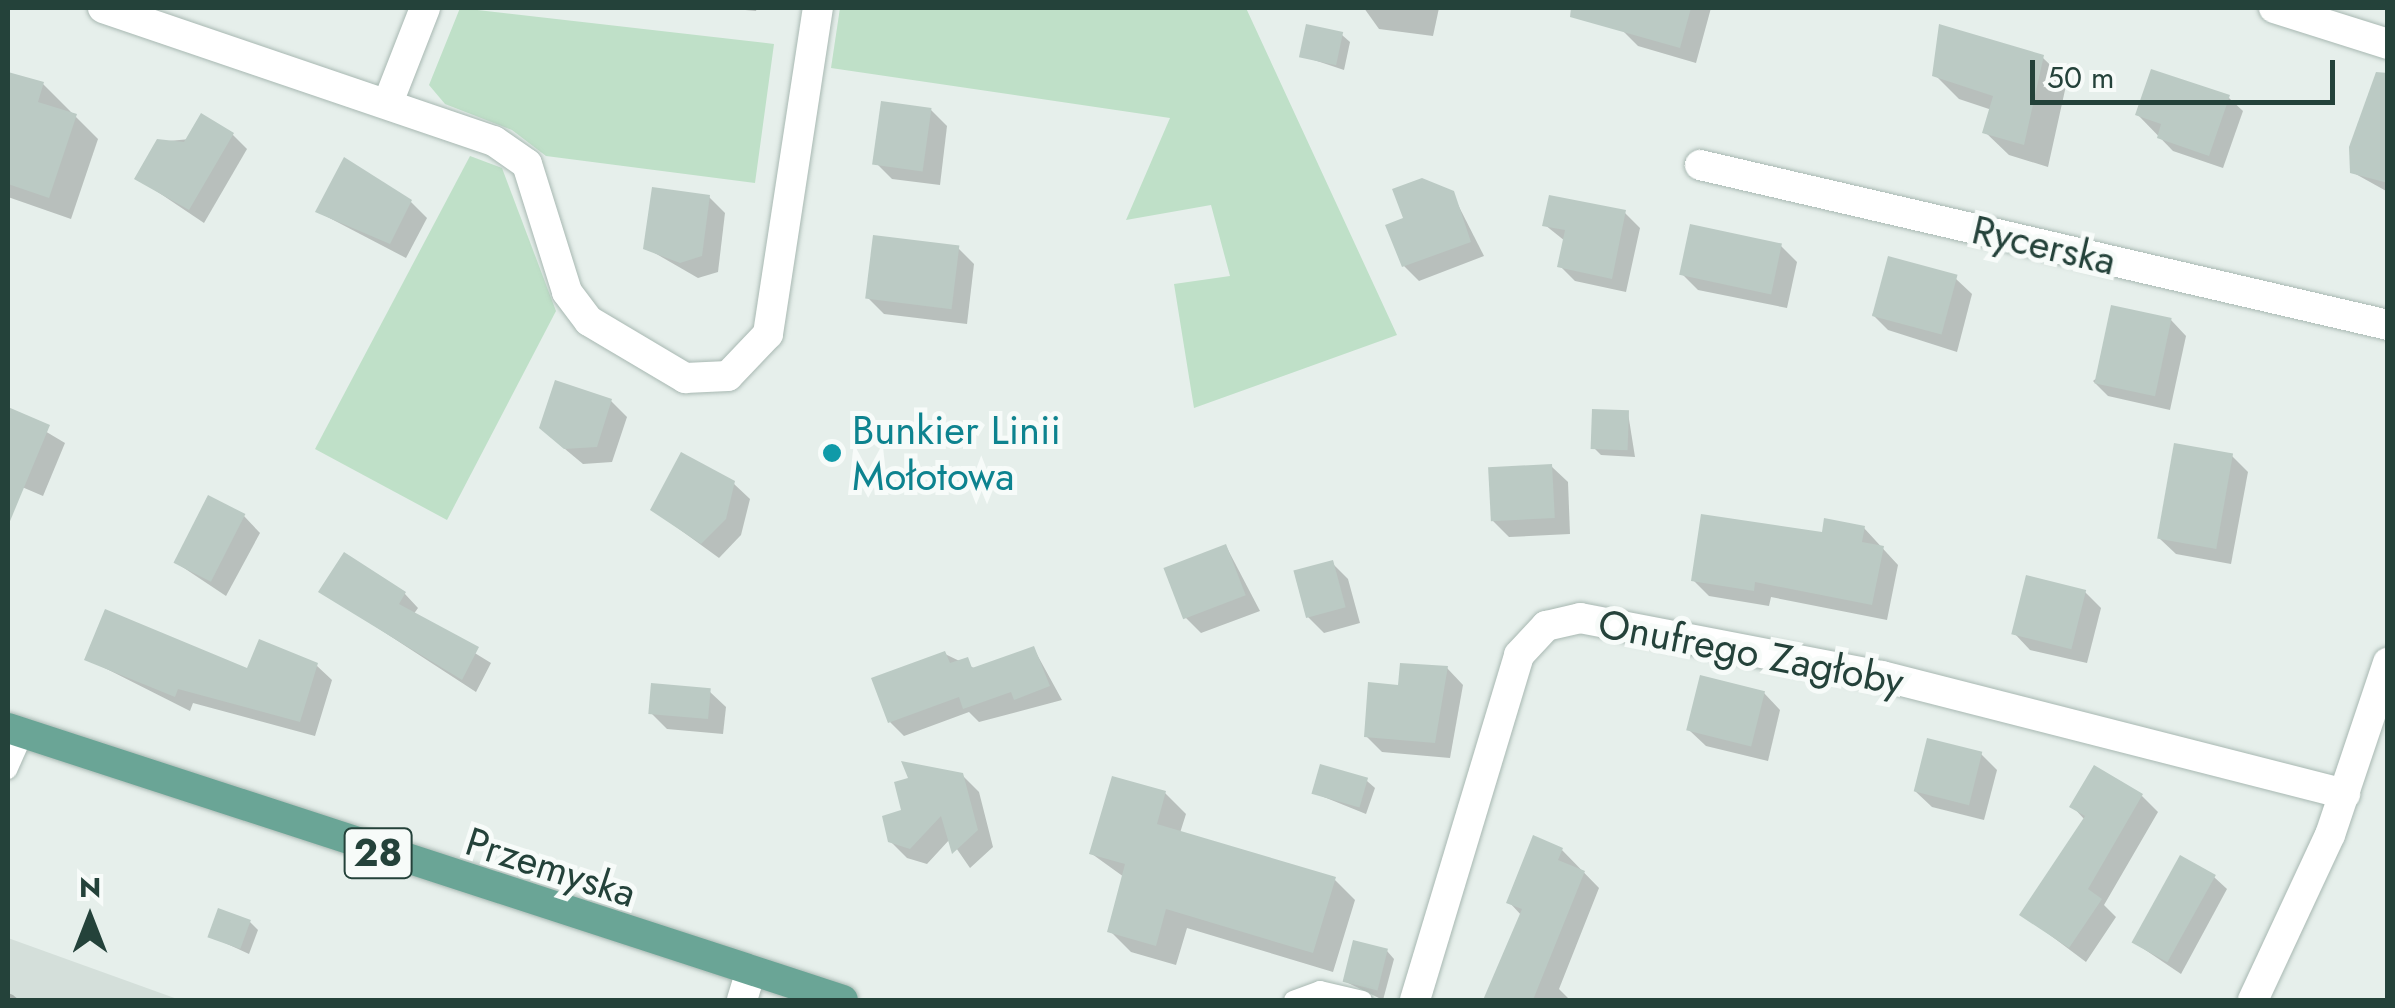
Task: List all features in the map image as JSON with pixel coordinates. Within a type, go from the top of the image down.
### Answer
[{"type":"main road","name":"Przemyska","points":[[16,731],[746,987],[844,1000]]},
{"type":"street","points":[[103,8],[389,100],[526,164],[568,292],[589,321],[684,378],[728,376],[757,352],[777,302],[818,8]]},
{"type":"street","points":[[389,100],[426,8]]},
{"type":"street","points":[[2274,8],[2388,44]]},
{"type":"street","name":"Rycerska","points":[[1700,165],[2388,325]]},
{"type":"street","name":"Onufrego Zagłoby","points":[[1415,1000],[1519,655],[1546,626],[1580,618],[1882,676],[2345,794]]},
{"type":"street","points":[[2252,1000],[2345,794],[2388,664]]},
{"type":"lane","points":[[8,770],[16,731]]},
{"type":"lane","points":[[1294,1000],[1320,990],[1363,1000]]},
{"type":"shaded area","points":[[8,938],[180,1000],[8,1000]]},
{"type":"green space","points":[[460,8],[774,44],[755,183],[546,156],[512,130],[445,104],[429,85]]},
{"type":"green space","points":[[840,8],[1246,8],[1397,335],[1194,408],[1174,284],[1230,276],[1211,205],[1126,220],[1170,118],[831,68]]},
{"type":"green space","points":[[470,156],[502,168],[556,311],[447,520],[315,449]]},
{"type":"building","points":[[1571,8],[1691,8],[1680,48],[1570,17]]},
{"type":"building","points":[[1306,24],[1343,32],[1336,65],[1299,57]]},
{"type":"building","points":[[1939,24],[2044,55],[2024,145],[1982,133],[1993,96],[1932,76]]},
{"type":"building","points":[[2151,69],[2230,95],[2209,156],[2157,138],[2161,124],[2135,115]]},
{"type":"building","points":[[8,72],[44,82],[38,102],[77,114],[49,198],[8,184]]},
{"type":"building","points":[[2376,72],[2388,73],[2388,183],[2350,173],[2349,147]]},
{"type":"building","points":[[881,101],[932,108],[923,171],[872,164]]},
{"type":"building","points":[[201,113],[234,133],[189,210],[134,179],[157,139],[184,142]]},
{"type":"building","points":[[344,157],[412,200],[390,244],[315,212]]},
{"type":"building","points":[[1422,178],[1454,191],[1471,242],[1402,267],[1385,225],[1403,218],[1392,189]]},
{"type":"building","points":[[652,187],[710,195],[702,256],[680,263],[643,249]]},
{"type":"building","points":[[1549,195],[1626,210],[1612,279],[1557,267],[1565,230],[1542,226]]},
{"type":"building","points":[[1690,224],[1782,244],[1771,294],[1679,275]]},
{"type":"building","points":[[873,235],[959,246],[952,309],[865,299]]},
{"type":"building","points":[[1888,256],[1958,275],[1941,335],[1872,316]]},
{"type":"building","points":[[2111,305],[2172,318],[2155,396],[2094,383]]},
{"type":"building","points":[[555,380],[612,399],[597,447],[564,449],[539,428]]},
{"type":"building","points":[[8,407],[50,425],[8,526]]},
{"type":"building","points":[[1592,409],[1629,410],[1628,450],[1591,449]]},
{"type":"building","points":[[2174,443],[2233,453],[2216,549],[2157,539]]},
{"type":"building","points":[[681,452],[735,481],[726,519],[701,544],[650,510]]},
{"type":"building","points":[[1552,464],[1555,518],[1491,521],[1488,467]]},
{"type":"building","points":[[208,495],[245,514],[211,582],[173,563]]},
{"type":"building","points":[[1701,514],[1822,532],[1824,518],[1865,526],[1862,542],[1884,546],[1872,605],[1755,582],[1754,591],[1691,581]]},
{"type":"building","points":[[1226,544],[1246,595],[1183,619],[1163,568]]},
{"type":"building","points":[[344,552],[406,592],[399,604],[479,647],[462,680],[318,592]]},
{"type":"building","points":[[1333,560],[1346,607],[1306,618],[1293,571]]},
{"type":"building","points":[[2026,575],[2086,590],[2071,649],[2011,634]]},
{"type":"building","points":[[105,609],[247,668],[259,639],[318,663],[300,722],[178,689],[175,697],[84,660]]},
{"type":"building","points":[[1034,646],[1050,686],[1014,700],[1011,692],[963,709],[959,697],[888,723],[871,678],[945,651],[950,663],[968,657],[972,668]]},
{"type":"building","points":[[1400,663],[1448,666],[1435,743],[1364,737],[1368,682],[1398,685]]},
{"type":"building","points":[[1700,675],[1765,691],[1751,747],[1686,730]]},
{"type":"building","points":[[651,683],[711,688],[708,719],[648,714]]},
{"type":"building","points":[[1927,738],[1982,752],[1969,805],[1914,791]]},
{"type":"building","points":[[901,761],[963,773],[978,830],[952,854],[941,816],[910,849],[888,842],[882,816],[901,810],[894,782],[908,778]]},
{"type":"building","points":[[1320,764],[1368,778],[1360,808],[1311,794]]},
{"type":"building","points":[[2094,765],[2143,794],[2088,889],[2102,899],[2069,948],[2019,915],[2085,816],[2069,807]]},
{"type":"building","points":[[1112,776],[1166,791],[1157,824],[1336,877],[1313,953],[1166,909],[1156,946],[1107,932],[1125,864],[1089,854]]},
{"type":"building","points":[[1533,835],[1563,848],[1558,860],[1585,871],[1533,1000],[1483,1000],[1522,909],[1506,903]]},
{"type":"building","points":[[2180,855],[2216,875],[2167,962],[2132,942]]},
{"type":"building","points":[[218,908],[251,920],[240,949],[207,937]]},
{"type":"building","points":[[1353,940],[1388,949],[1378,990],[1343,982]]},
{"type":"place","name":"Bunkier Linii Mołotowa","points":[[832,453]]}]
